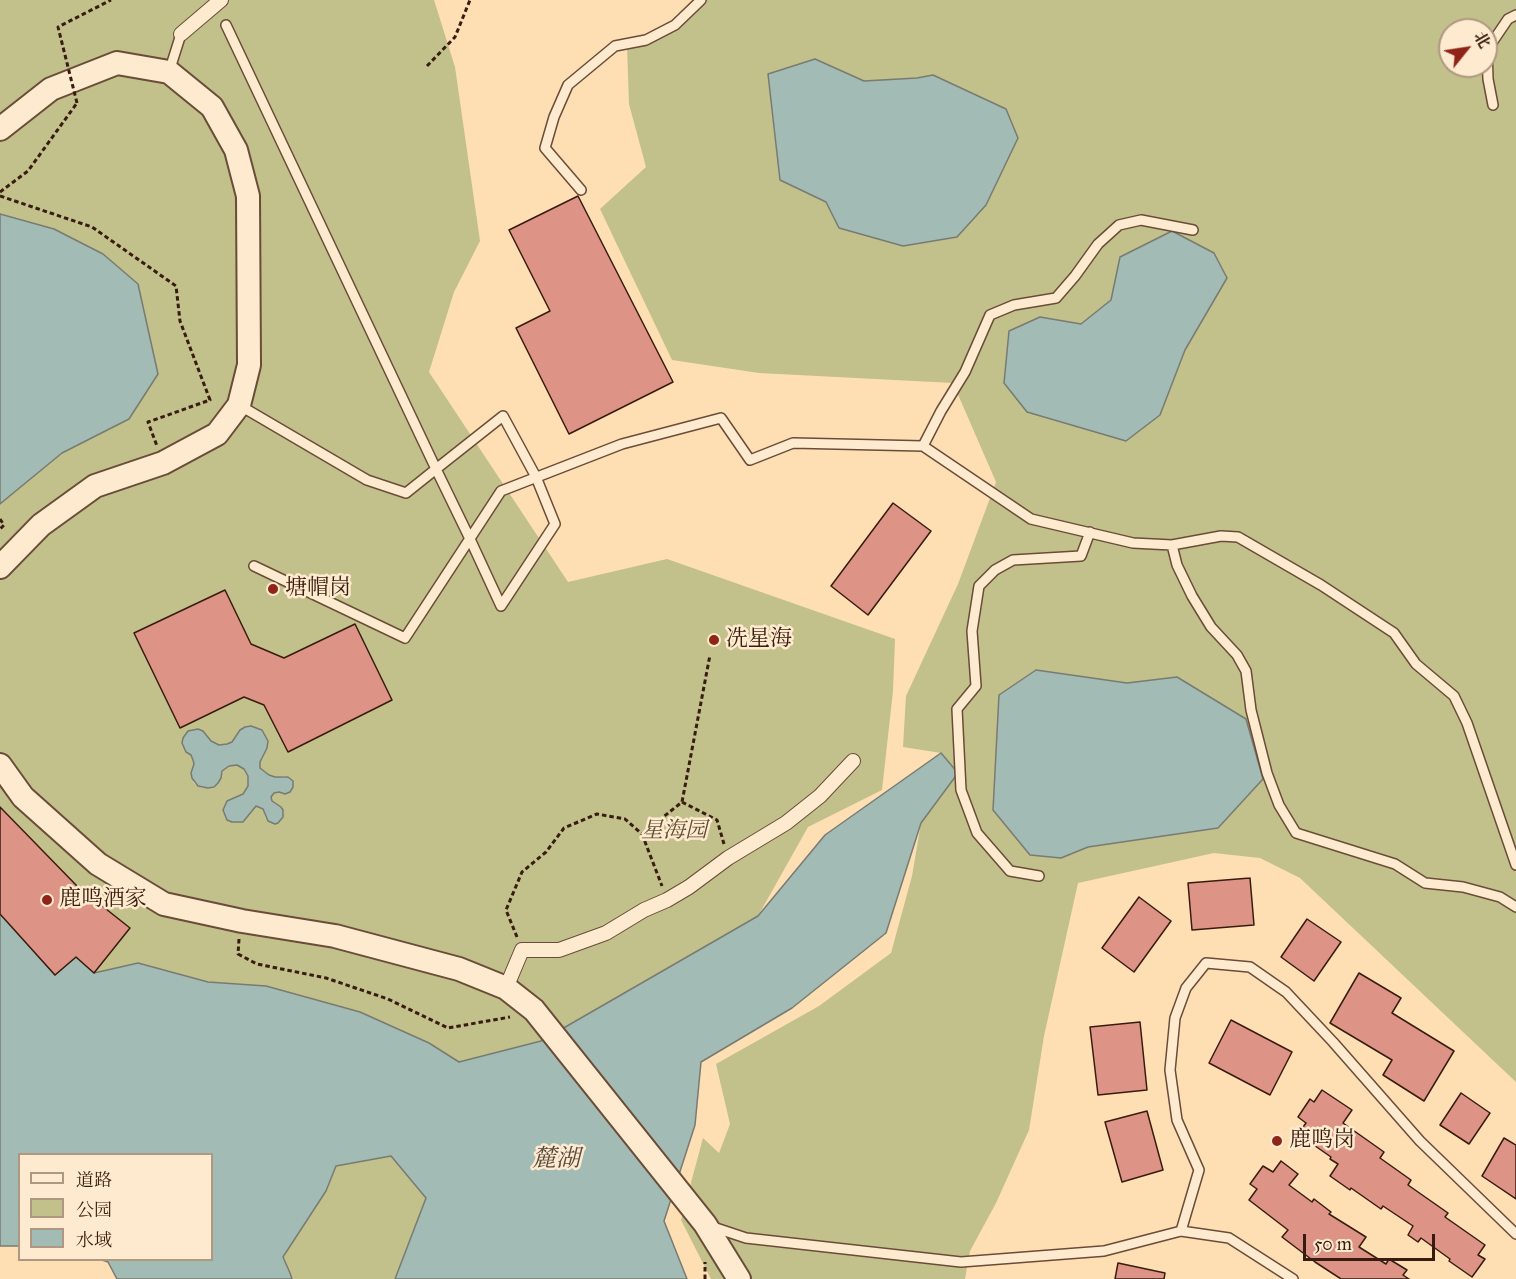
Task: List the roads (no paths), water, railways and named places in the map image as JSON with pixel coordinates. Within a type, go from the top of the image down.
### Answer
[{"type":"street","points":[[181,34],[221,0]]},
{"type":"street","points":[[0,129],[51,89],[117,63],[169,72],[212,107],[236,150],[248,196],[249,365],[239,405],[218,434],[163,463],[95,486],[40,525],[0,567]]},
{"type":"street","points":[[506,988],[522,950],[559,950],[606,933],[644,910],[667,900],[728,858],[786,823],[820,796],[853,761]]},
{"type":"street","points":[[0,765],[22,797],[98,864],[164,904],[242,921],[335,936],[459,969],[506,988],[534,1010],[705,1224],[739,1279]]},
{"type":"lane","points":[[581,190],[545,148],[554,117],[568,86],[615,46],[646,40],[675,25],[701,0]]},
{"type":"lane","points":[[1493,105],[1488,79],[1487,50],[1508,20],[1516,15]]},
{"type":"lane","points":[[225,25],[436,469],[470,539],[501,606],[555,524],[536,477],[503,416],[436,469],[406,494],[367,480],[239,405]]},
{"type":"lane","points":[[169,72],[181,34]]},
{"type":"lane","points":[[923,446],[965,372],[990,315],[1014,305],[1056,298],[1098,244],[1119,225],[1141,220],[1193,230]]},
{"type":"lane","points":[[254,566],[405,638],[501,491],[622,444],[722,418],[750,460],[793,443],[923,446],[1031,519],[1134,543],[1172,545],[1221,536],[1238,537],[1321,585],[1394,633],[1416,663],[1454,696],[1467,723],[1516,865]]},
{"type":"lane","points":[[1039,876],[1010,871],[977,833],[961,790],[957,709],[976,686],[972,631],[980,586],[995,570],[1013,560],[1081,556],[1090,532]]},
{"type":"lane","points":[[1172,545],[1177,565],[1192,596],[1211,627],[1237,655],[1246,671],[1251,710],[1267,773],[1279,805],[1296,833],[1395,864],[1425,883],[1463,887],[1490,894],[1516,907]]},
{"type":"lane","points":[[1181,1231],[1199,1170],[1177,1120],[1170,1070],[1174,1018],[1186,988],[1206,963],[1250,968],[1286,992],[1420,1141],[1516,1234]]},
{"type":"lane","points":[[705,1224],[746,1238],[961,1262],[1104,1251],[1181,1231],[1229,1238],[1293,1279]]},
{"type":"water","points":[[815,59],[864,81],[933,75],[1006,109],[1018,138],[986,205],[957,237],[903,246],[839,228],[826,202],[780,180],[768,74]]},
{"type":"water","points":[[0,214],[54,229],[103,254],[138,284],[158,374],[129,419],[62,453],[0,504]]},
{"type":"water","points":[[1172,231],[1214,253],[1227,278],[1185,350],[1160,415],[1126,441],[1027,412],[1004,383],[1009,331],[1040,317],[1081,324],[1111,300],[1120,257]]},
{"type":"water","points":[[1036,670],[1127,683],[1177,677],[1246,719],[1263,779],[1218,828],[1088,847],[1061,858],[1030,855],[993,810],[999,695]]},
{"type":"water","points":[[251,726],[262,730],[268,741],[260,768],[269,775],[288,777],[293,781],[290,792],[274,793],[271,797],[272,801],[283,810],[283,817],[275,824],[268,821],[263,809],[256,806],[243,822],[227,820],[223,810],[227,801],[243,794],[248,786],[248,776],[244,769],[237,765],[229,766],[222,771],[221,778],[214,787],[198,786],[191,773],[193,760],[182,743],[188,731],[198,729],[203,731],[211,741],[219,745],[227,744],[232,742],[240,730]]},
{"type":"water","name":"麓湖","points":[[941,753],[958,773],[921,823],[886,933],[792,1008],[701,1062],[695,1125],[664,1221],[687,1279],[395,1279],[426,1198],[391,1156],[336,1166],[326,1191],[283,1257],[292,1279],[117,1279],[108,1262],[105,1261],[213,1261],[213,1153],[18,1153],[18,1246],[0,1246],[0,914],[55,975],[76,957],[94,973],[138,963],[208,982],[266,986],[360,1012],[429,1043],[459,1062],[541,1041],[758,916],[825,835]]},
{"type":"place","name":"塘帽岗","points":[[273,589]]},
{"type":"place","name":"冼星海","points":[[714,640]]},
{"type":"place","name":"鹿鸣酒家","points":[[47,900]]},
{"type":"place","name":"鹿鸣岗","points":[[1277,1141]]},
{"type":"park label","name":"星海园","points":[[674,832]]}]
